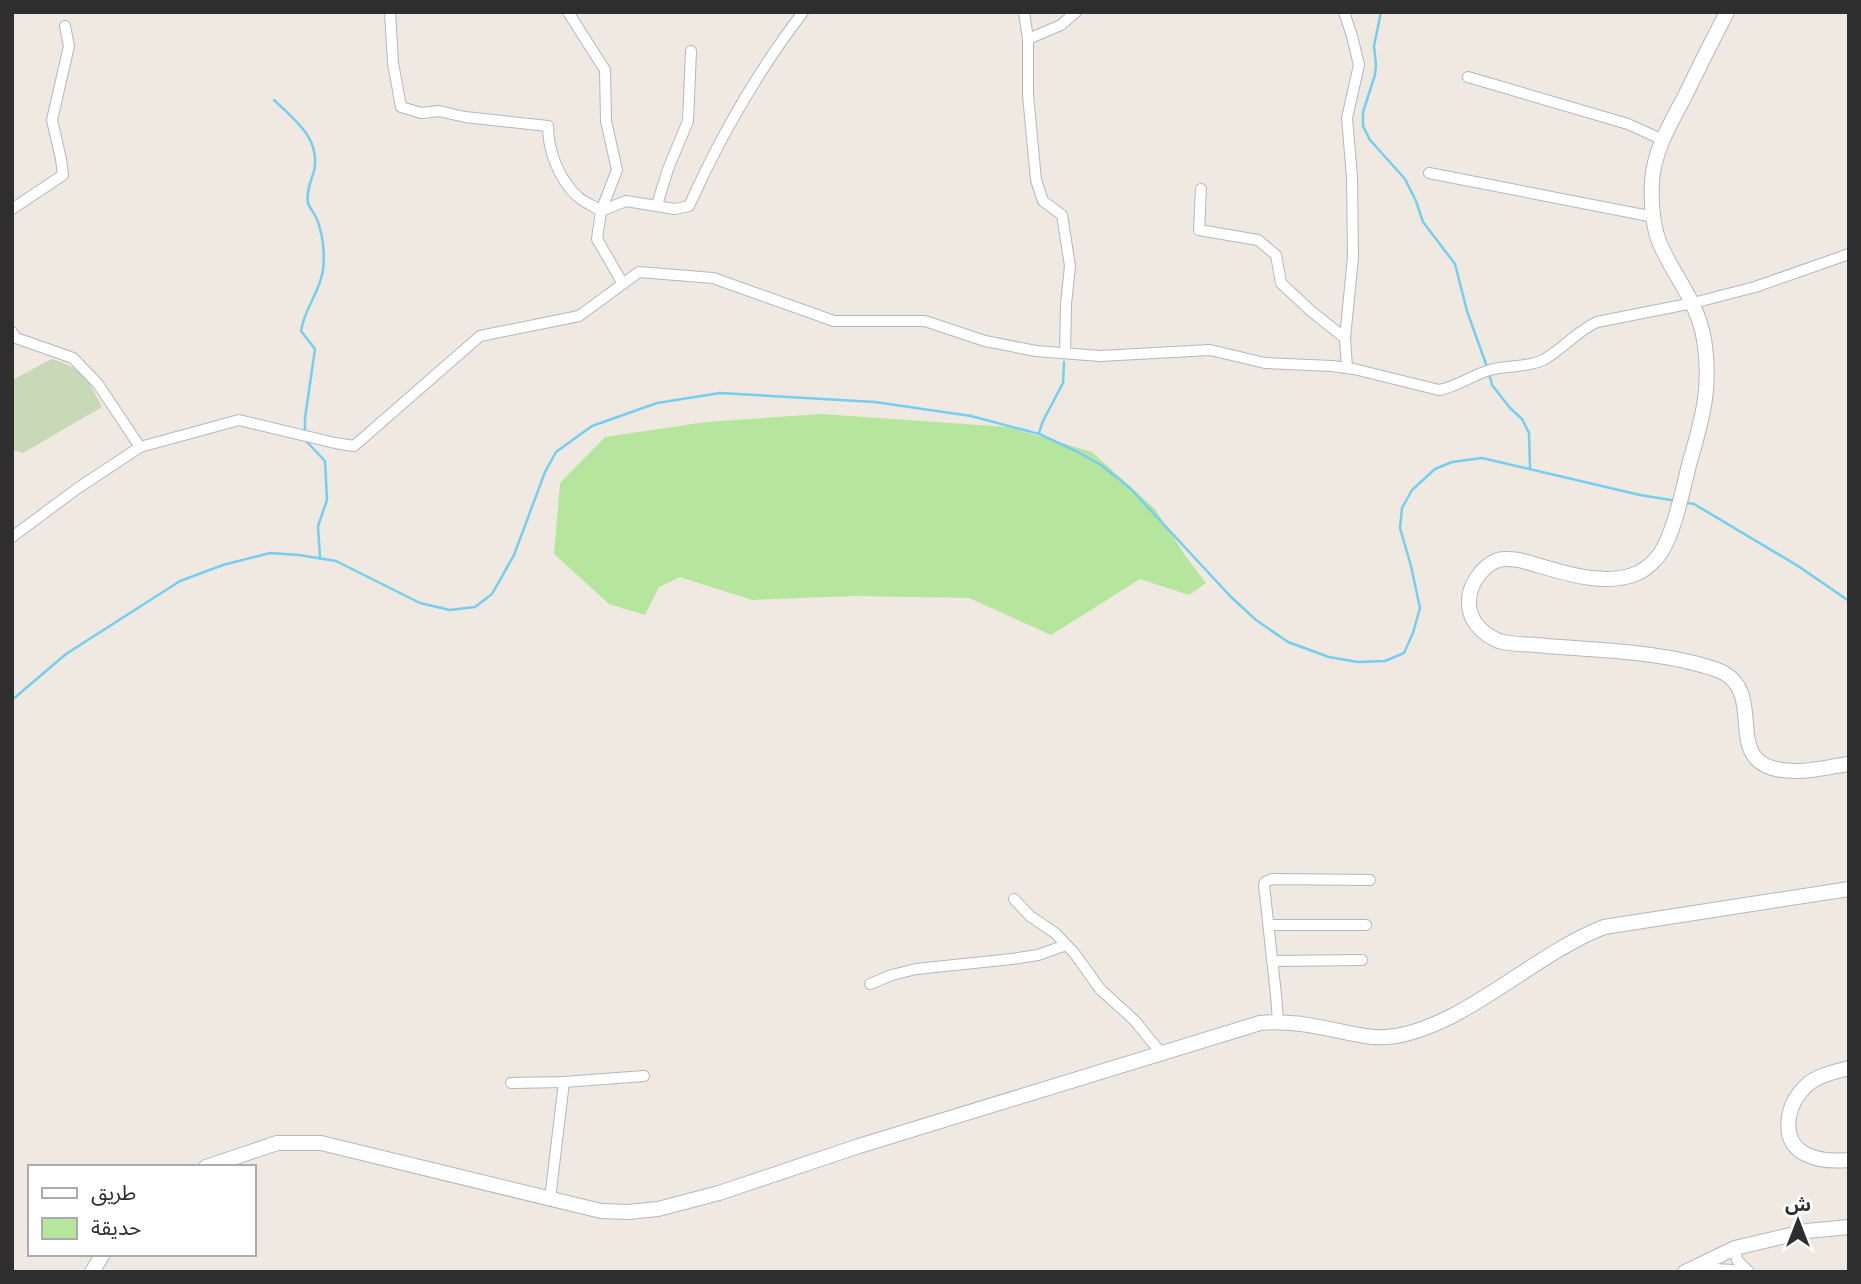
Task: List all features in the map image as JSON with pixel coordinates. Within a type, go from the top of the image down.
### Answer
[{"type":"street","points":[[390,12],[393,63],[401,107],[421,113],[439,111],[465,117],[548,126],[557,169],[578,197],[601,211]]},
{"type":"street","points":[[568,12],[605,70],[606,121],[617,170],[601,211],[597,239],[623,284]]},
{"type":"street","points":[[601,211],[626,201],[674,209],[689,206],[729,125],[786,34],[803,12]]},
{"type":"street","points":[[1024,12],[1036,180],[1044,201],[1062,215],[1070,266],[1065,354]]},
{"type":"street","points":[[1028,39],[1061,26],[1076,12]]},
{"type":"street","points":[[1344,12],[1359,65],[1347,118],[1352,177],[1353,257],[1345,338],[1347,368]]},
{"type":"street","points":[[1727,12],[1663,140],[1653,166],[1652,205],[1660,243],[1693,303],[1704,344],[1705,398],[1684,486],[1666,544],[1659,555],[1638,573],[1603,579],[1508,558],[1497,560],[1476,579],[1471,589],[1471,616],[1478,627],[1500,642],[1649,654],[1724,673],[1738,688],[1743,701],[1750,747],[1761,764],[1802,771],[1849,764]]},
{"type":"street","points":[[12,209],[63,175],[52,120],[69,46],[65,26]]},
{"type":"street","points":[[657,205],[668,169],[688,121],[691,51]]},
{"type":"street","points":[[1468,77],[1628,124],[1663,140]]},
{"type":"street","points":[[1429,173],[1654,217]]},
{"type":"street","points":[[1201,190],[1199,230],[1258,240],[1276,255],[1281,283],[1345,338]]},
{"type":"street","points":[[12,537],[139,447],[239,420],[354,446],[480,336],[579,316],[639,272],[713,278],[834,321],[925,321],[985,341],[1036,351],[1100,356],[1210,350],[1265,363],[1347,368],[1438,390],[1449,388],[1492,369],[1530,365],[1544,359],[1587,326],[1597,322],[1693,303],[1755,287],[1849,254]]},
{"type":"street","points":[[12,332],[16,338],[73,358],[98,384],[139,447]]},
{"type":"street","points":[[1278,1021],[1264,885],[1268,880],[1370,880]]},
{"type":"street","points":[[212,1165],[277,1143],[321,1143],[601,1211],[658,1209],[719,1193],[859,1146],[1243,1027],[1278,1021],[1293,1022],[1370,1037],[1403,1035],[1427,1028],[1460,1012],[1570,944],[1604,927],[1849,889]]},
{"type":"street","points":[[1014,899],[1030,916],[1066,944],[1100,989],[1135,1021],[1161,1053]]},
{"type":"street","points":[[1269,925],[1366,925]]},
{"type":"street","points":[[870,984],[916,969],[1038,955],[1066,944]]},
{"type":"street","points":[[1273,961],[1362,960]]},
{"type":"street","points":[[1849,1068],[1811,1082],[1799,1093],[1791,1109],[1788,1124],[1794,1146],[1804,1154],[1831,1161],[1849,1160]]},
{"type":"street","points":[[511,1083],[644,1076]]},
{"type":"street","points":[[550,1199],[564,1082]]},
{"type":"street","points":[[1686,1271],[1735,1248],[1807,1231],[1849,1227]]},
{"type":"street","points":[[1735,1248],[1737,1260],[1748,1272]]},
{"type":"street","points":[[92,1272],[102,1256]]},
{"type":"street","points":[[1686,1271],[1716,1269],[1748,1272]]},
{"type":"green space","points":[[52,359],[84,376],[102,407],[23,453],[12,450],[12,380]]},
{"type":"green space","points":[[821,414],[1008,427],[1092,452],[1155,509],[1206,583],[1189,595],[1140,579],[1051,635],[969,598],[856,596],[752,600],[680,577],[659,587],[645,615],[609,604],[554,554],[560,483],[605,437],[706,422]]},
{"type":"waterway","points":[[1381,12],[1374,46],[1375,75],[1363,112],[1363,126],[1370,140],[1405,179],[1423,222],[1455,264],[1467,311],[1487,367]]},
{"type":"waterway","points":[[274,100],[304,131],[314,149],[314,171],[308,199],[317,219],[324,252],[321,278],[301,331],[315,349],[305,431]]},
{"type":"waterway","points":[[1039,433],[1063,383],[1064,362]]},
{"type":"waterway","points":[[1489,373],[1492,385],[1522,419],[1529,433],[1530,468]]},
{"type":"waterway","points":[[12,700],[66,654],[180,581],[223,565],[270,553],[336,561],[420,603],[450,610],[475,607],[492,594],[514,555],[545,472],[556,452],[592,426],[657,403],[720,393],[875,402],[971,416],[1039,434],[1101,465],[1130,488],[1230,596],[1256,620],[1288,642],[1329,657],[1358,662],[1385,661],[1404,653],[1413,633],[1420,608],[1400,528],[1402,508],[1412,490],[1435,469],[1452,462],[1482,458],[1640,495],[1677,501]]},
{"type":"waterway","points":[[306,441],[325,461],[327,500],[318,526],[320,557]]},
{"type":"waterway","points":[[1687,503],[1694,504],[1798,566],[1849,601]]}]
